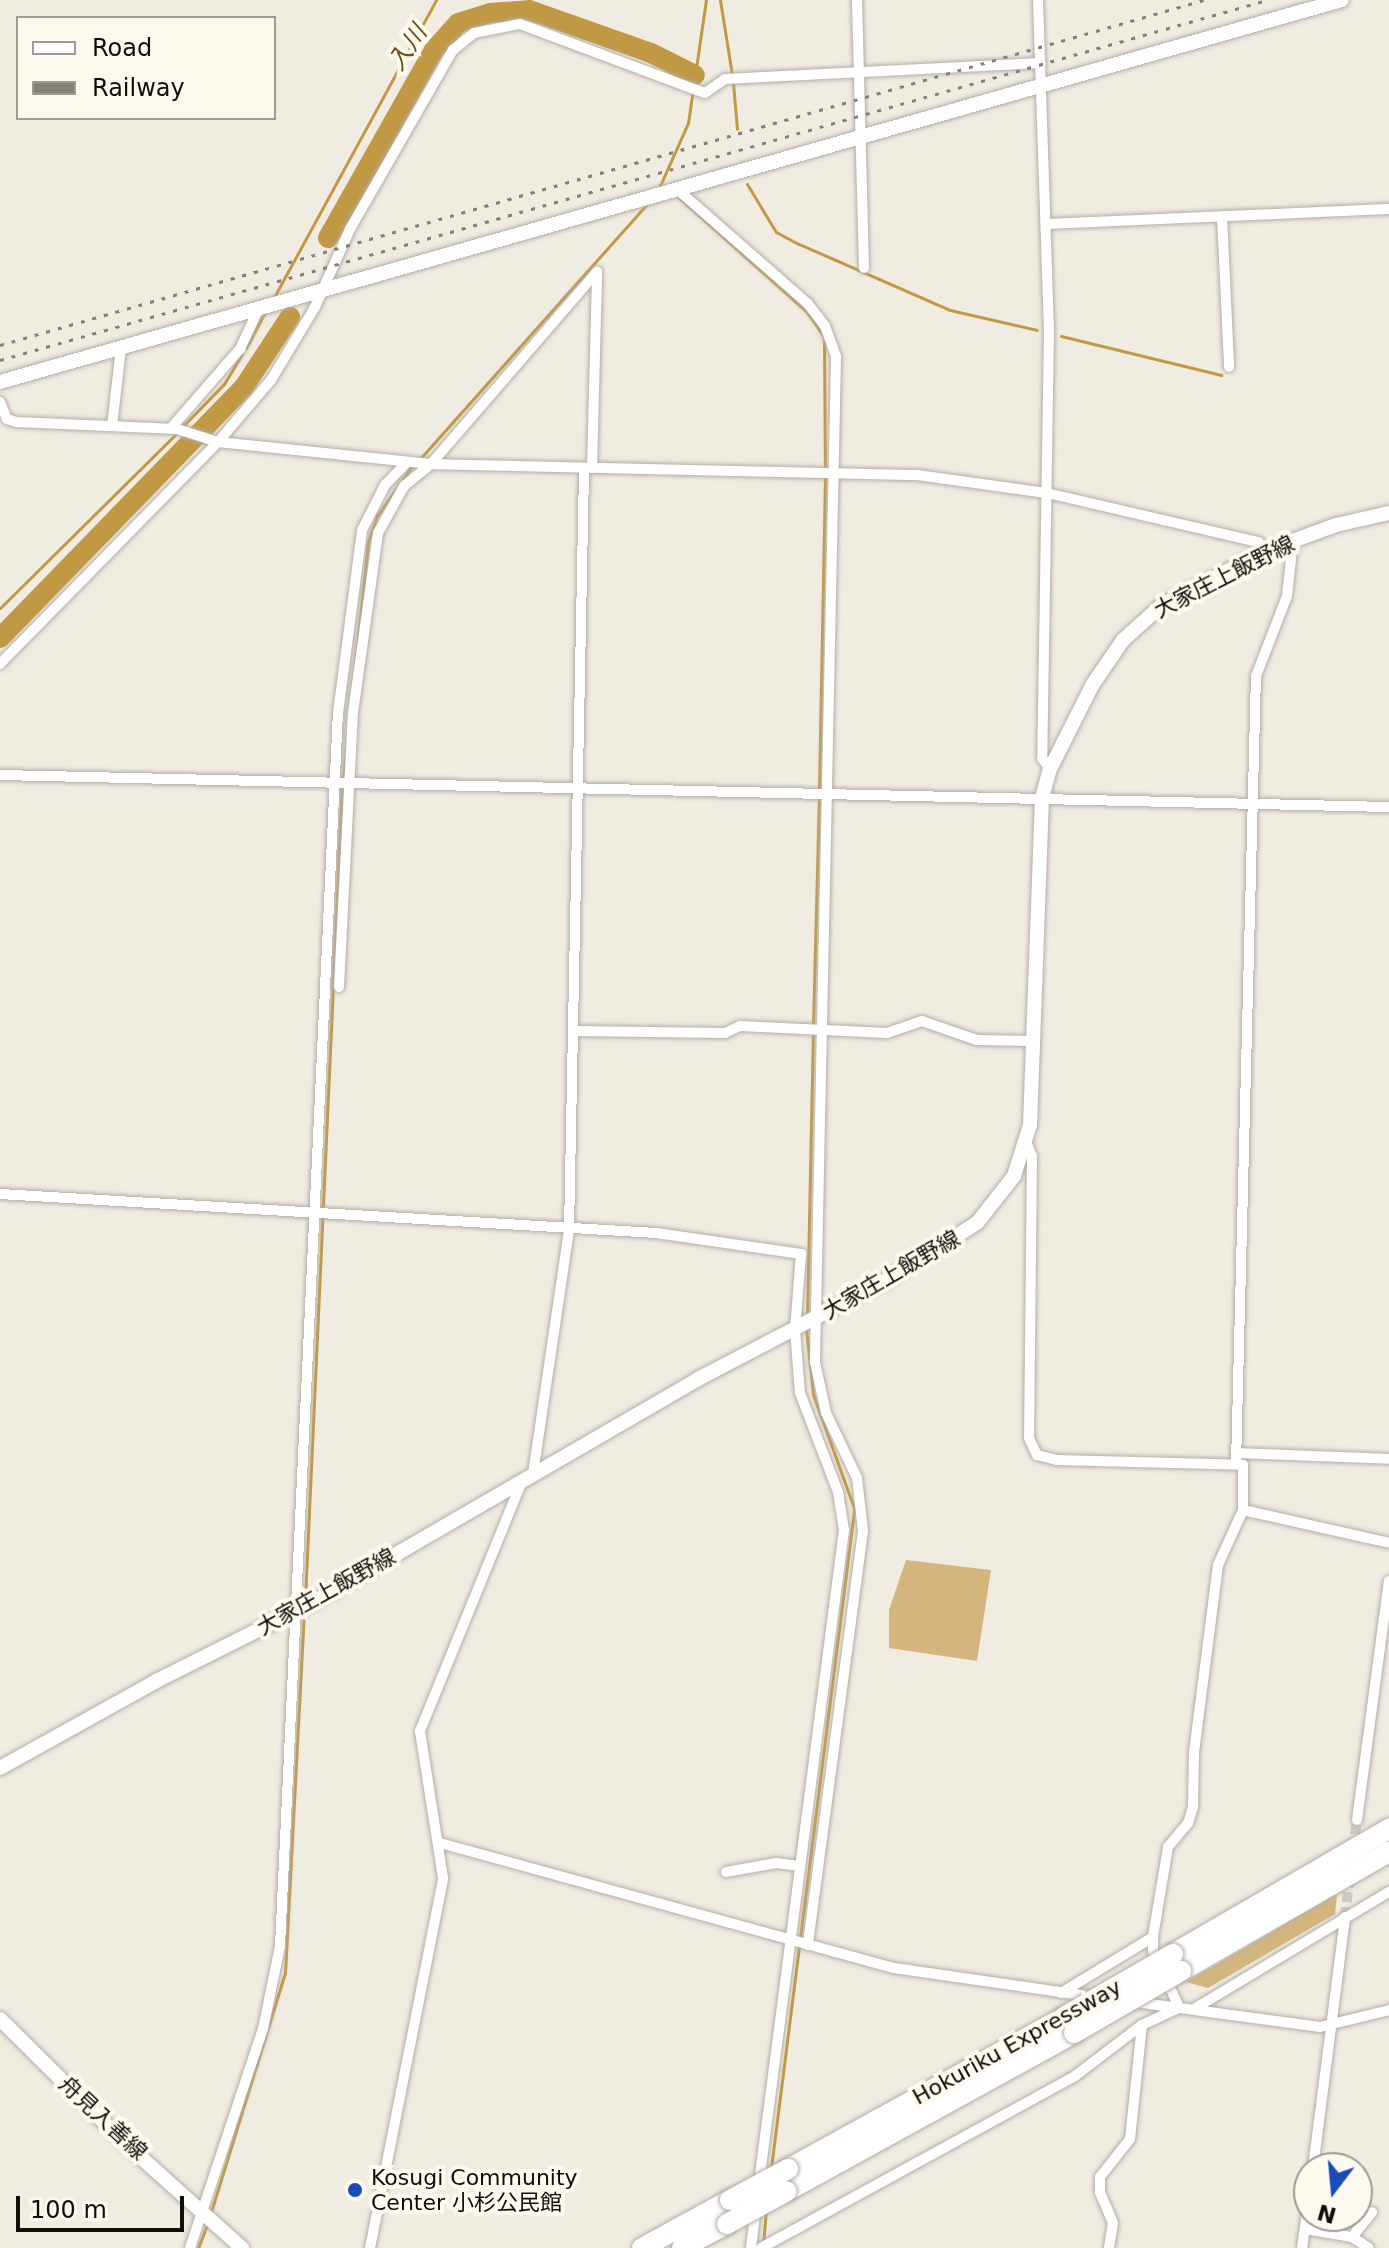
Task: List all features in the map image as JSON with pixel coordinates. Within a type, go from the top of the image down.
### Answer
[{"type":"highway","name":"Hokuriku Expressway","points":[[682,2248],[787,2191],[1177,1963],[1385,1836]]},
{"type":"highway","name":"Hokuriku Expressway","points":[[642,2248],[788,2169],[1069,2025]]},
{"type":"main road","points":[[0,382],[1342,0]]},
{"type":"main road","name":"大家庄上飯野線","points":[[0,1768],[301,1608],[805,1324],[977,1223],[1007,1187],[1026,1142],[1034,1041],[1042,798],[1050,769],[1093,684],[1140,622],[1268,550],[1389,513]]},
{"type":"main road","name":"舟見入善線","points":[[0,2019],[128,2146],[203,2209],[242,2248]]},
{"type":"street","points":[[857,0],[864,268]]},
{"type":"street","points":[[1038,0],[1049,330],[1042,758],[1050,769]]},
{"type":"street","points":[[0,664],[271,380],[321,292],[350,229],[453,50],[474,33],[520,24],[695,91],[725,79],[1041,63]]},
{"type":"street","points":[[678,190],[799,295],[825,326],[836,357],[817,1256],[805,1324],[800,1393],[838,1492],[844,1530],[751,2248]]},
{"type":"street","points":[[1046,224],[1389,209]]},
{"type":"street","points":[[1222,216],[1229,367]]},
{"type":"street","points":[[339,987],[353,713],[378,533],[404,486],[431,464],[597,272],[588,468],[569,1231],[528,1478],[420,1731],[440,1843],[439,1902],[370,2248]]},
{"type":"street","points":[[174,429],[240,349],[258,310]]},
{"type":"street","points":[[112,426],[121,348]]},
{"type":"street","points":[[0,402],[7,419],[16,422],[174,429],[214,440],[431,464],[917,475],[1047,493],[1258,542],[1268,550]]},
{"type":"street","points":[[190,2248],[275,1989],[301,1608],[333,783],[362,530],[385,485],[407,462]]},
{"type":"street","points":[[1236,1459],[1256,676],[1287,596],[1293,541]]},
{"type":"street","points":[[0,775],[1389,807]]},
{"type":"street","points":[[574,1031],[725,1033],[740,1026],[887,1033],[922,1021],[977,1040],[1034,1041]]},
{"type":"street","points":[[1026,1142],[1032,1156],[1029,1438],[1037,1455],[1057,1460],[1389,1459]]},
{"type":"street","points":[[0,1194],[569,1231],[656,1233],[817,1256]]},
{"type":"street","points":[[801,1254],[805,1324],[826,1413],[857,1478],[863,1531],[808,1945]]},
{"type":"street","points":[[1179,2007],[1153,1951],[1153,1937],[1168,1847],[1188,1823],[1193,1807],[1194,1753],[1218,1565],[1243,1510],[1243,1465],[1236,1459]]},
{"type":"street","points":[[1243,1510],[1389,1543]]},
{"type":"street","points":[[1357,1820],[1389,1581]]},
{"type":"street","points":[[440,1843],[931,1977],[1331,2027],[1389,2010]]},
{"type":"street","points":[[726,1872],[776,1863],[800,1866]]},
{"type":"street","points":[[1194,2009],[1389,1892]]},
{"type":"street","points":[[1315,2152],[1345,1917]]},
{"type":"street","points":[[1061,1993],[1153,1937]]},
{"type":"street","points":[[761,2248],[1075,2076],[1142,2025],[1179,2007]]},
{"type":"street","points":[[1109,2248],[1113,2223],[1100,2192],[1100,2177],[1130,2139],[1142,2025]]},
{"type":"street","points":[[1323,2232],[1352,2237],[1369,2248]]},
{"type":"street","points":[[1352,2237],[1356,2232]]},
{"type":"shaded area","points":[[906,1560],[991,1570],[977,1661],[889,1648],[889,1610]]},
{"type":"shaded area","points":[[1337,1894],[1335,1914],[1208,1988],[1186,1982]]},
{"type":"waterway","points":[[273,299],[436,0]]},
{"type":"waterway","points":[[659,188],[688,123],[706,0]]},
{"type":"waterway","points":[[720,0],[732,75]]},
{"type":"waterway","name":"入川","points":[[328,238],[434,50],[458,23],[490,13],[529,10],[651,53],[695,75]]},
{"type":"waterway","points":[[733,83],[737,129]]},
{"type":"waterway","points":[[747,184],[776,232],[799,244],[950,310],[1037,330]]},
{"type":"waterway","points":[[675,194],[806,311],[824,337],[825,470]]},
{"type":"waterway","points":[[418,461],[647,204]]},
{"type":"waterway","points":[[246,348],[265,312]]},
{"type":"waterway","name":"入川","points":[[0,638],[244,387],[290,317]]},
{"type":"waterway","points":[[1061,336],[1221,375]]},
{"type":"waterway","points":[[181,428],[224,384],[242,354]]},
{"type":"waterway","points":[[0,608],[176,434]]},
{"type":"waterway","points":[[343,780],[368,542],[377,516],[412,466]]},
{"type":"waterway","points":[[819,790],[825,478]]},
{"type":"waterway","points":[[305,1599],[342,788]]},
{"type":"waterway","points":[[813,1026],[819,798]]},
{"type":"waterway","points":[[807,1318],[813,1033]]},
{"type":"waterway","points":[[800,1938],[854,1508],[813,1394],[806,1329]]},
{"type":"waterway","points":[[210,2215],[285,1973],[304,1611]]},
{"type":"waterway","points":[[771,2168],[799,1945]]},
{"type":"waterway","points":[[763,2244],[766,2211]]},
{"type":"waterway","points":[[198,2248],[208,2222]]},
{"type":"tunnel","points":[[1353,1849],[1357,1820]]},
{"type":"tunnel","points":[[1345,1917],[1350,1873]]},
{"type":"railway","points":[[0,345],[1204,0]]},
{"type":"railway","points":[[0,360],[1267,0]]},
{"type":"place","name":"Kosugi Community Center 小杉公民館","points":[[355,2190]]}]
